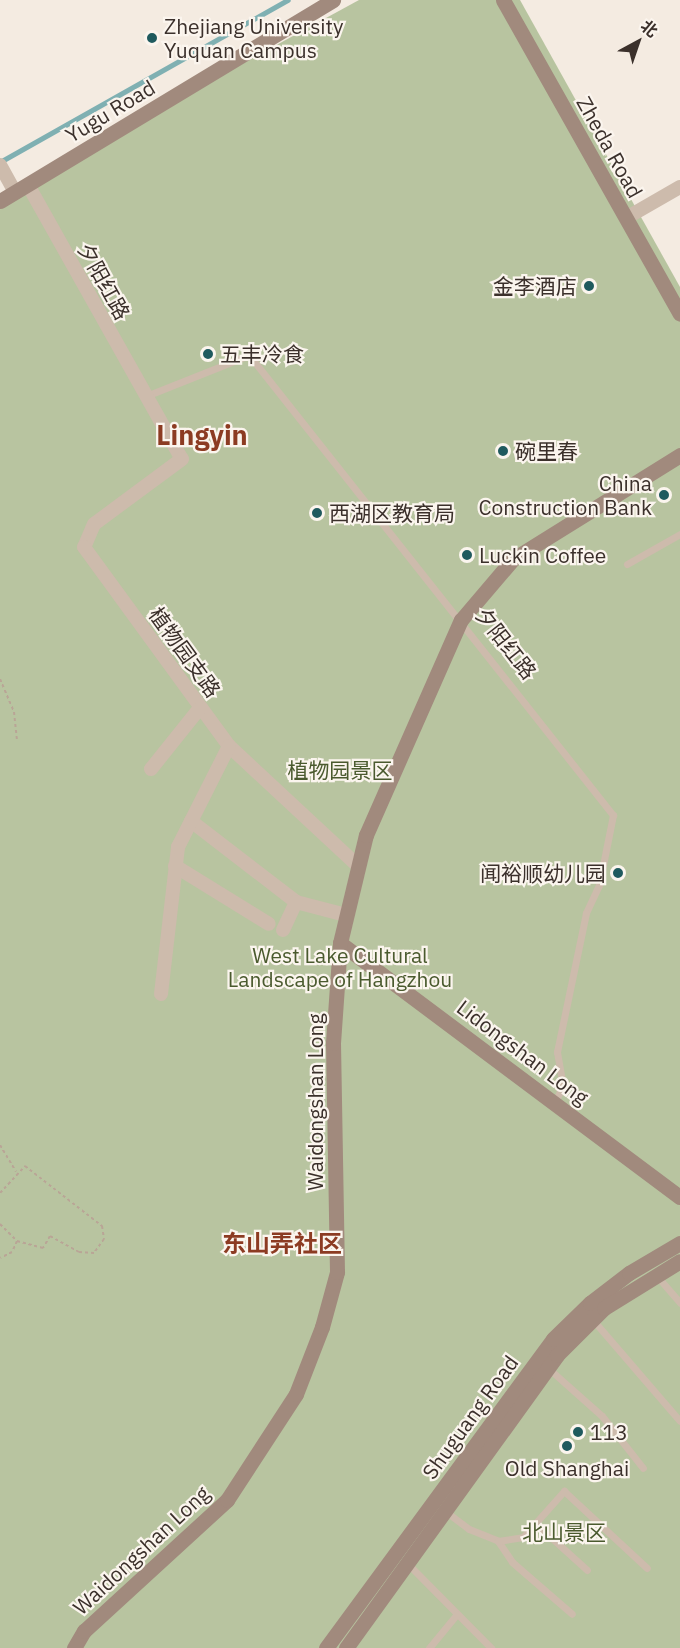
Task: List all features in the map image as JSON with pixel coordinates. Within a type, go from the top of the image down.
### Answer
[{"type":"street","name":"Yugu Road","points":[[0,201],[333,0]]},
{"type":"street","name":"Zheda Road","points":[[503,0],[680,314]]},
{"type":"street","name":"夕阳红路","points":[[0,165],[21,189],[182,459]]},
{"type":"street","points":[[626,218],[680,187]]},
{"type":"street","name":"Waidongshan Long","points":[[74,1648],[84,1631],[227,1500],[296,1394],[322,1327],[337,1272],[333,1042],[340,943],[366,835],[461,620],[513,559],[680,455]]},
{"type":"street","name":"植物园支路","points":[[182,459],[94,524],[84,547],[228,746],[358,866]]},
{"type":"street","points":[[151,769],[200,709]]},
{"type":"street","points":[[161,994],[178,847],[228,746]]},
{"type":"street","points":[[191,821],[296,902],[346,915]]},
{"type":"street","points":[[176,866],[269,924]]},
{"type":"street","points":[[283,930],[296,902]]},
{"type":"street","name":"Lidongshan Long","points":[[340,943],[680,1197]]},
{"type":"street","name":"Shuguang Road","points":[[326,1648],[553,1339],[621,1279],[680,1243]]},
{"type":"street","name":"Shuguang Road","points":[[346,1648],[548,1368],[604,1308],[680,1262]]},
{"type":"lane","name":"夕阳红路","points":[[143,396],[249,356],[461,620],[613,815],[600,885],[585,913],[557,1052],[563,1085],[555,1102]]},
{"type":"lane","points":[[627,564],[680,534]]},
{"type":"lane","points":[[656,1275],[680,1303]]},
{"type":"lane","points":[[593,1320],[680,1421]]},
{"type":"lane","points":[[548,1368],[602,1416],[643,1468]]},
{"type":"lane","points":[[445,1511],[469,1529],[498,1541],[523,1537],[564,1491],[647,1568]]},
{"type":"lane","points":[[535,1523],[587,1570]]},
{"type":"lane","points":[[498,1541],[512,1562],[572,1614]]},
{"type":"lane","points":[[407,1563],[490,1648]]},
{"type":"lane","points":[[429,1648],[457,1614]]},
{"type":"path","points":[[0,679],[14,712],[17,741]]},
{"type":"path","points":[[0,1145],[16,1173]]},
{"type":"path","points":[[0,1193],[16,1173],[25,1166],[102,1226],[104,1239],[94,1253],[79,1251],[50,1236],[43,1248],[17,1241],[0,1224]]},
{"type":"path","points":[[0,1258],[12,1252],[17,1241]]},
{"type":"green space","name":"植物园景区","points":[[359,0],[520,0],[680,287],[680,1648],[0,1648],[0,196]]},
{"type":"waterway","points":[[0,162],[287,0]]},
{"type":"place","name":"Zhejiang University Yuquan Campus","points":[[152,38]]},
{"type":"place","name":"金李酒店","points":[[589,286]]},
{"type":"place","name":"五丰冷食","points":[[208,354]]},
{"type":"place","name":"碗里春","points":[[503,451]]},
{"type":"place","name":"China Construction Bank","points":[[664,495]]},
{"type":"place","name":"西湖区教育局","points":[[317,513]]},
{"type":"place","name":"Luckin Coffee","points":[[467,555]]},
{"type":"place","name":"闻裕顺幼儿园","points":[[618,873]]},
{"type":"place","name":"113","points":[[578,1432]]},
{"type":"place","name":"Old Shanghai","points":[[567,1446]]},
{"type":"district","name":"Lingyin","points":[[202,435]]},
{"type":"district","name":"东山弄社区","points":[[282,1244]]},
{"type":"park label","name":"West Lake Cultural Landscape of Hangzhou","points":[[340,967]]},
{"type":"park label","name":"北山景区","points":[[564,1532]]}]
